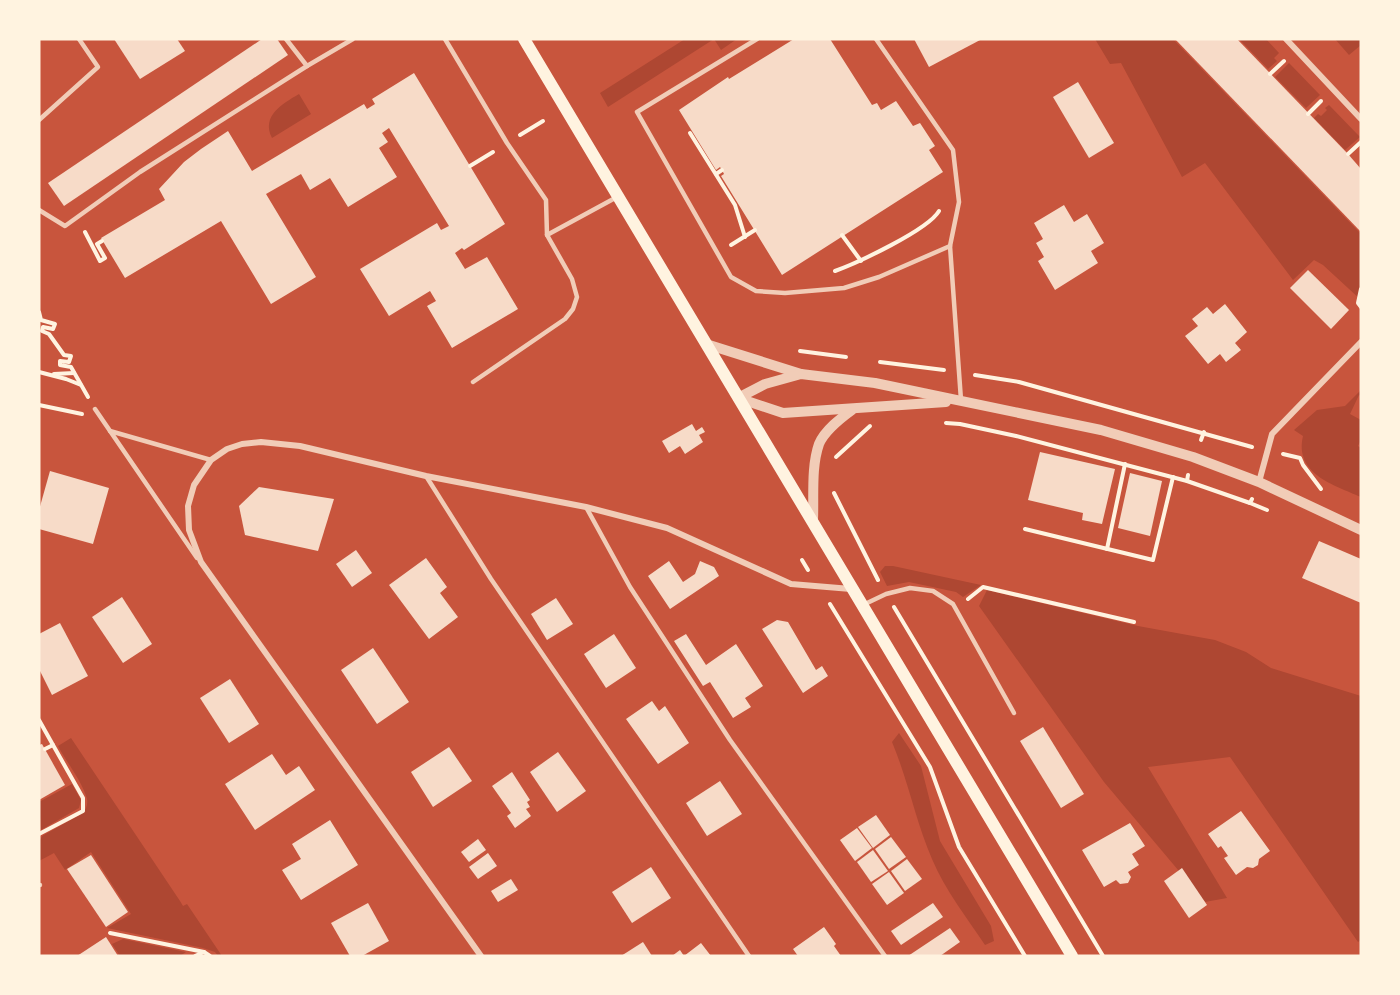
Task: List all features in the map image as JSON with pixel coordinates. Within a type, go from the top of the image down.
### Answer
[{"type":"main road","points":[[524,39],[1072,956]]},
{"type":"street","points":[[1286,39],[1361,119]]},
{"type":"street","points":[[1259,482],[1272,434],[1361,342]]},
{"type":"street","points":[[706,344],[801,374],[875,383],[1101,430],[1193,457],[1259,482],[1358,527]]},
{"type":"street","points":[[738,398],[765,384],[801,374]]},
{"type":"street","points":[[738,398],[783,413],[852,410],[880,405],[962,402]]},
{"type":"street","points":[[813,520],[815,467],[820,443],[837,421],[852,410]]},
{"type":"street","points":[[480,956],[201,562],[189,530],[188,506],[194,484],[211,460],[227,449],[242,444],[261,442],[300,447],[426,476],[586,507],[667,528],[791,584],[852,589]]},
{"type":"lane","points":[[39,120],[98,67],[79,39]]},
{"type":"lane","points":[[286,39],[307,66]]},
{"type":"lane","points":[[39,210],[65,226],[140,172],[353,39]]},
{"type":"lane","points":[[445,39],[507,143],[546,200],[547,235],[572,279],[577,297],[573,309],[565,319],[473,382]]},
{"type":"lane","points":[[757,39],[637,112],[731,277],[756,291],[785,293],[844,288],[879,277],[950,246]]},
{"type":"lane","points":[[876,39],[953,150],[959,202],[950,246],[962,402]]},
{"type":"lane","points":[[547,235],[619,196]]},
{"type":"lane","points":[[95,409],[201,562]]},
{"type":"lane","points":[[109,431],[211,460]]},
{"type":"lane","points":[[426,476],[491,579],[749,956]]},
{"type":"lane","points":[[586,507],[630,587],[730,740],[885,956]]},
{"type":"lane","points":[[862,606],[886,594],[910,588],[933,591],[953,604],[1014,712]]},
{"type":"path","points":[[1270,74],[1289,57]]},
{"type":"path","points":[[1308,114],[1326,96]]},
{"type":"path","points":[[690,133],[735,205],[745,237],[755,230]]},
{"type":"path","points":[[1348,154],[1361,142]]},
{"type":"path","points":[[470,166],[478,161]]},
{"type":"path","points":[[716,174],[722,170]]},
{"type":"path","points":[[825,274],[861,261],[920,227],[938,215],[942,206]]},
{"type":"path","points":[[842,235],[861,261]]},
{"type":"path","points":[[92,246],[100,261],[105,258],[97,244],[102,241]]},
{"type":"path","points":[[1361,289],[1358,303],[1361,306]]},
{"type":"path","points":[[39,312],[42,316],[41,320],[55,324],[53,329],[42,327],[42,331],[49,334],[64,355],[70,356],[69,362],[60,361],[60,366],[71,368],[95,409]]},
{"type":"path","points":[[39,372],[82,386]]},
{"type":"path","points":[[39,378],[74,373]]},
{"type":"path","points":[[39,405],[100,417]]},
{"type":"path","points":[[939,423],[973,426],[1125,464],[1187,481],[1250,503]]},
{"type":"path","points":[[832,465],[834,459],[870,426],[877,424]]},
{"type":"path","points":[[1187,481],[1193,457],[1204,432]]},
{"type":"path","points":[[1107,549],[1125,464]]},
{"type":"path","points":[[1025,529],[1153,560],[1173,477]]},
{"type":"path","points":[[833,488],[834,496],[886,594],[1103,956]]},
{"type":"path","points":[[802,560],[930,767],[959,847],[1025,956]]},
{"type":"path","points":[[953,604],[970,598],[983,587],[1134,622]]},
{"type":"path","points":[[39,720],[83,798],[84,804],[83,811],[39,834]]},
{"type":"path","points":[[45,749],[53,745]]},
{"type":"path","points":[[110,933],[204,952],[210,956]]},
{"type":"path","points":[[195,956],[204,952]]},
{"type":"shaded area","points":[[685,39],[714,39],[608,107],[600,93]]},
{"type":"shaded area","points":[[714,39],[737,39],[721,50]]},
{"type":"shaded area","points":[[1095,39],[1173,39],[1361,234],[1361,300],[1323,265],[1314,260],[1293,280],[1205,163],[1182,177],[1121,63],[1110,64]]},
{"type":"shaded area","points":[[1239,39],[1266,39],[1279,53],[1274,58],[1277,61],[1268,69]]},
{"type":"shaded area","points":[[1335,39],[1361,39],[1361,45],[1349,55]]},
{"type":"shaded area","points":[[1289,63],[1320,95],[1306,108],[1275,77]]},
{"type":"shaded area","points":[[299,94],[311,114],[272,138],[269,130],[271,117],[286,102]]},
{"type":"shaded area","points":[[1329,105],[1360,137],[1345,150],[1314,118],[1318,114],[1321,116]]},
{"type":"shaded area","points":[[1361,390],[1361,396],[1359,395],[1350,414],[1361,420],[1361,440],[1358,446],[1361,448],[1361,497],[1328,482],[1310,469],[1304,460],[1303,436],[1294,430],[1317,410],[1345,406]]},
{"type":"shaded area","points":[[885,566],[981,585],[963,597],[956,592],[909,582],[887,586],[880,572]]},
{"type":"shaded area","points":[[987,590],[1138,626],[1215,640],[1246,652],[1271,668],[1361,696],[1361,940],[1358,942],[1230,757],[1148,767],[1227,898],[1205,902],[1104,782],[979,606]]},
{"type":"shaded area","points":[[899,733],[921,766],[940,841],[991,926],[994,941],[985,945],[950,893],[932,859],[892,742]]},
{"type":"shaded area","points":[[71,738],[183,906],[187,904],[222,956],[203,948],[107,928],[131,914],[91,852],[65,870],[54,853],[39,861],[39,842],[42,836],[83,813],[87,805],[82,786],[58,746]]},
{"type":"shaded area","points":[[72,784],[81,800],[79,808],[41,830],[39,802]]},
{"type":"shaded area","points":[[123,939],[186,952],[180,956],[120,956],[112,944]]},
{"type":"building","points":[[114,39],[177,39],[185,51],[140,79]]},
{"type":"building","points":[[262,39],[277,39],[288,55],[64,206],[48,183]]},
{"type":"building","points":[[794,39],[830,39],[872,105],[877,103],[881,110],[896,101],[913,126],[920,123],[935,146],[929,150],[943,172],[782,275],[721,176],[724,174],[722,170],[720,167],[716,170],[679,110],[728,77],[729,79]]},
{"type":"building","points":[[914,39],[982,39],[929,67]]},
{"type":"building","points":[[1175,39],[1237,39],[1348,154],[1361,169],[1361,232]]},
{"type":"building","points":[[414,73],[505,224],[464,250],[462,248],[455,253],[465,269],[487,257],[518,309],[452,348],[427,306],[436,301],[430,291],[389,316],[360,269],[437,223],[441,230],[449,226],[389,128],[382,133],[388,142],[379,148],[397,177],[348,207],[330,178],[310,190],[301,174],[266,194],[316,277],[271,304],[221,221],[125,278],[101,238],[165,200],[159,189],[184,162],[201,149],[228,131],[252,171],[364,104],[367,109],[375,104],[372,99]]},
{"type":"building","points":[[1078,82],[1114,143],[1089,158],[1053,97]]},
{"type":"building","points":[[1064,205],[1074,222],[1087,214],[1104,243],[1091,251],[1098,263],[1055,290],[1038,261],[1044,257],[1036,243],[1043,239],[1034,223]]},
{"type":"building","points":[[1308,270],[1349,310],[1331,329],[1290,288]]},
{"type":"building","points":[[1225,304],[1247,332],[1235,343],[1241,350],[1226,362],[1220,354],[1208,364],[1185,336],[1198,326],[1192,319],[1207,307],[1213,314]]},
{"type":"building","points":[[692,424],[696,431],[702,427],[705,432],[699,435],[703,442],[685,454],[680,446],[669,453],[662,441]]},
{"type":"building","points":[[1040,452],[1115,469],[1102,524],[1082,520],[1083,513],[1028,500]]},
{"type":"building","points":[[50,471],[109,488],[93,544],[39,529],[39,510]]},
{"type":"building","points":[[1130,473],[1162,481],[1150,536],[1118,528]]},
{"type":"building","points":[[259,487],[334,499],[318,551],[245,535],[239,506]]},
{"type":"building","points":[[1319,541],[1361,559],[1361,603],[1302,578]]},
{"type":"building","points":[[356,550],[372,573],[352,587],[336,564]]},
{"type":"building","points":[[426,558],[447,587],[440,593],[458,617],[429,639],[389,585]]},
{"type":"building","points":[[669,561],[683,582],[695,574],[700,561],[714,567],[719,576],[670,609],[648,576]]},
{"type":"building","points":[[122,597],[152,644],[123,663],[92,617]]},
{"type":"building","points":[[556,598],[573,624],[547,640],[531,614]]},
{"type":"building","points":[[777,620],[788,622],[816,670],[822,666],[828,676],[803,693],[762,629]]},
{"type":"building","points":[[60,623],[88,676],[52,695],[39,669],[39,634]]},
{"type":"building","points":[[614,634],[636,668],[606,688],[584,654]]},
{"type":"building","points":[[686,634],[706,665],[736,644],[763,686],[745,698],[751,707],[733,718],[710,682],[703,686],[674,641]]},
{"type":"building","points":[[373,648],[409,702],[377,724],[341,670]]},
{"type":"building","points":[[230,679],[259,724],[229,743],[200,698]]},
{"type":"building","points":[[652,701],[659,711],[665,706],[689,743],[658,764],[626,719]]},
{"type":"building","points":[[1043,727],[1084,794],[1061,808],[1020,741]]},
{"type":"building","points":[[42,744],[65,785],[39,800],[39,745]]},
{"type":"building","points":[[449,747],[472,781],[433,807],[411,772]]},
{"type":"building","points":[[558,752],[586,791],[557,812],[530,772]]},
{"type":"building","points":[[272,754],[286,775],[299,766],[315,790],[255,830],[225,784]]},
{"type":"building","points":[[512,772],[530,800],[527,802],[530,807],[526,809],[531,816],[515,828],[507,816],[511,813],[492,786]]},
{"type":"building","points":[[720,781],[742,814],[707,836],[686,803]]},
{"type":"building","points":[[1241,811],[1270,851],[1259,859],[1258,865],[1253,868],[1247,867],[1236,875],[1224,858],[1228,856],[1221,846],[1218,848],[1208,834]]},
{"type":"building","points":[[876,815],[890,835],[873,848],[858,827]]},
{"type":"building","points":[[330,820],[358,865],[301,900],[282,870],[301,859],[292,844]]},
{"type":"building","points":[[1130,823],[1145,846],[1132,854],[1139,865],[1128,872],[1131,877],[1128,883],[1120,884],[1116,880],[1104,887],[1082,850]]},
{"type":"building","points":[[857,828],[872,848],[855,861],[840,840]]},
{"type":"building","points":[[891,837],[906,857],[889,869],[875,849]]},
{"type":"building","points":[[478,839],[486,850],[469,862],[461,852]]},
{"type":"building","points":[[873,850],[888,871],[871,882],[857,862]]},
{"type":"building","points":[[488,853],[497,866],[478,879],[469,867]]},
{"type":"building","points":[[91,855],[128,912],[106,927],[67,869]]},
{"type":"building","points":[[907,859],[922,879],[905,891],[891,871]]},
{"type":"building","points":[[651,867],[671,898],[632,923],[612,892]]},
{"type":"building","points":[[1182,868],[1207,905],[1189,918],[1164,881]]},
{"type":"building","points":[[889,872],[904,893],[887,905],[872,884]]},
{"type":"building","points":[[511,879],[518,890],[498,902],[491,891]]},
{"type":"building","points":[[368,903],[389,941],[362,956],[350,956],[331,923]]},
{"type":"building","points":[[933,903],[943,917],[901,945],[891,931]]},
{"type":"building","points":[[824,927],[841,956],[798,956],[793,949]]},
{"type":"building","points":[[950,928],[960,942],[940,956],[908,956]]},
{"type":"building","points":[[106,937],[118,956],[77,956]]},
{"type":"building","points":[[643,942],[652,956],[621,956]]},
{"type":"building","points":[[701,943],[711,956],[684,956]]},
{"type":"building","points":[[680,950],[684,956],[672,956]]}]
